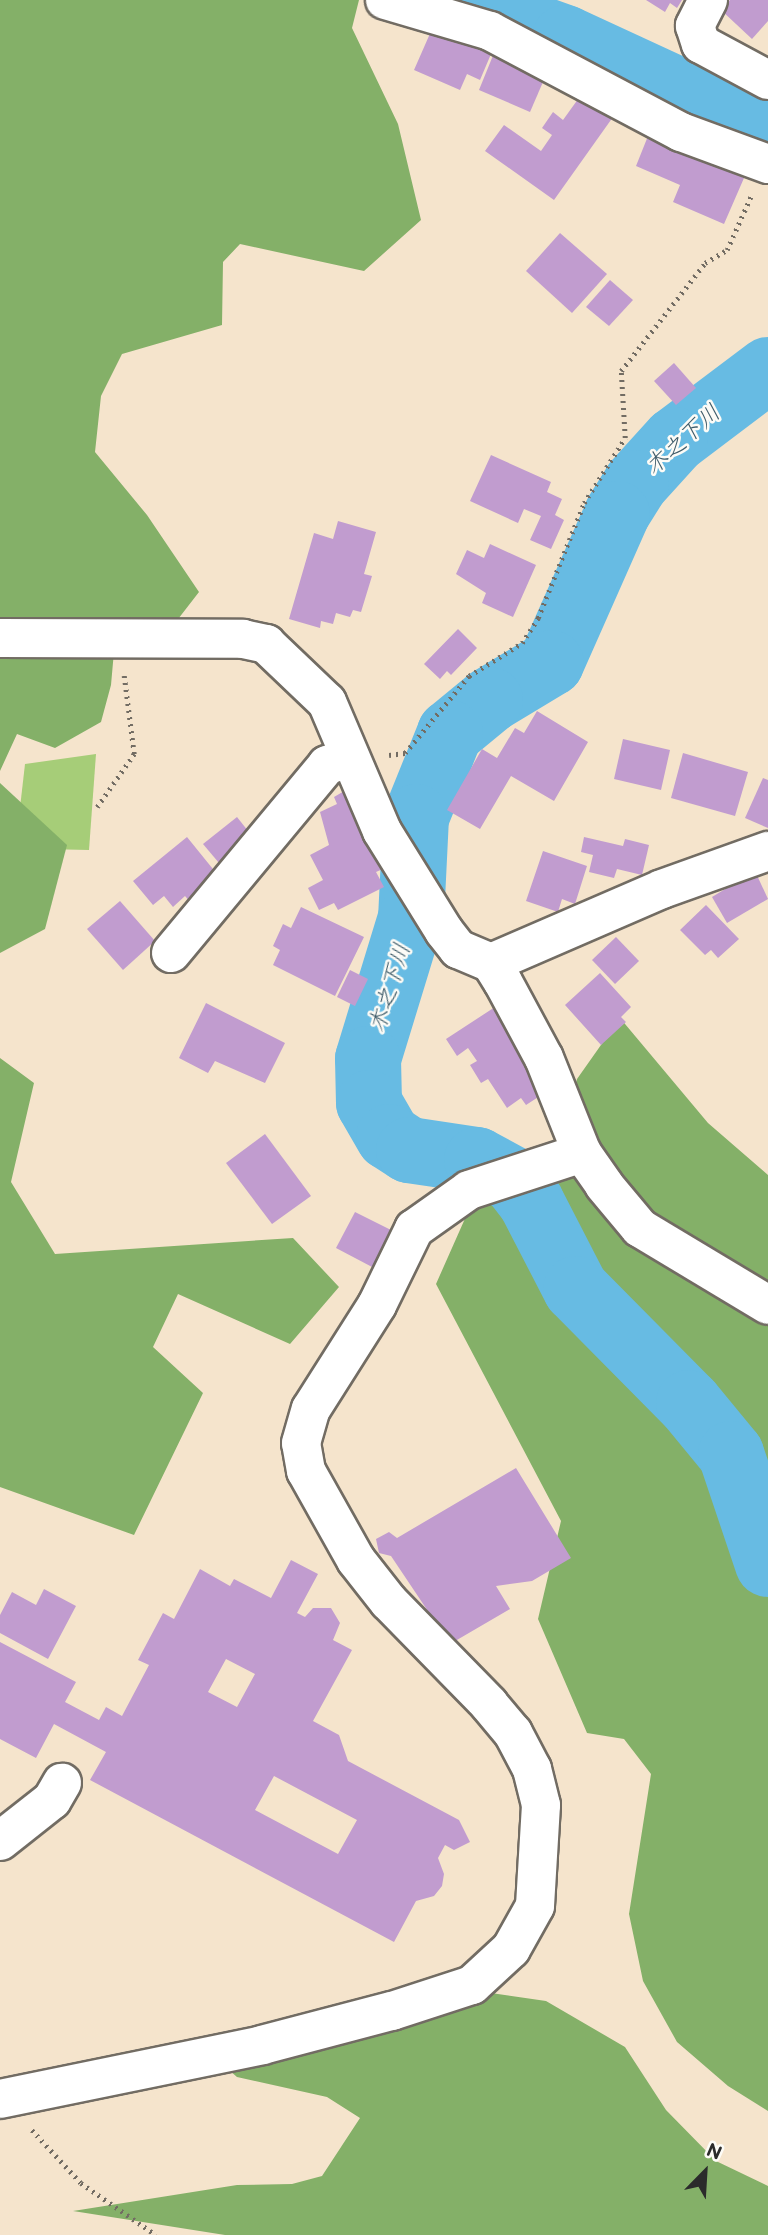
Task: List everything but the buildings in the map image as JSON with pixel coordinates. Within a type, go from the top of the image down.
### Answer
[{"type":"street","points":[[385,0],[490,31],[681,132],[767,164]]},
{"type":"street","points":[[708,0],[695,26],[701,44],[768,80]]},
{"type":"street","points":[[0,638],[243,639],[266,644],[327,702],[382,831],[444,931],[458,949],[491,963],[544,1058],[573,1156],[640,1228],[768,1305]]},
{"type":"street","points":[[171,953],[327,765],[350,758]]},
{"type":"street","points":[[491,963],[662,890],[768,851]]},
{"type":"street","points":[[13,2098],[262,2045],[472,1985],[511,1949],[536,1906],[541,1805],[532,1769],[513,1733],[489,1704],[389,1602],[356,1560],[306,1471],[301,1443],[311,1409],[377,1305],[414,1229],[469,1189],[573,1156]]},
{"type":"street","points":[[0,1841],[52,1801],[62,1783]]},
{"type":"path","points":[[350,758],[405,754],[469,676],[522,643],[538,618],[584,503],[625,438],[621,371],[705,263],[727,250],[767,164]]},
{"type":"path","points":[[97,807],[134,754],[126,679],[117,668]]},
{"type":"path","points":[[13,2098],[33,2134],[81,2183],[156,2235]]},
{"type":"green space","points":[[0,0],[359,0],[352,28],[398,124],[421,220],[364,271],[240,244],[223,262],[222,325],[122,354],[101,396],[95,452],[147,515],[199,592],[175,623],[116,629],[111,685],[101,722],[55,748],[17,734],[0,771]]},
{"type":"green space","points":[[96,754],[89,850],[44,849],[17,834],[25,764]]},
{"type":"green space","points":[[0,783],[67,845],[45,929],[0,953]]},
{"type":"green space","points":[[620,1018],[708,1123],[768,1175],[768,2111],[728,2086],[677,2042],[643,1981],[629,1914],[651,1774],[624,1739],[587,1733],[538,1619],[561,1521],[436,1284],[479,1187],[573,1158],[570,1106],[577,1079]]},
{"type":"green space","points":[[0,1058],[34,1083],[11,1182],[55,1254],[293,1238],[339,1287],[290,1344],[178,1294],[153,1347],[203,1393],[134,1535],[0,1487]]},
{"type":"green space","points":[[484,1992],[546,2001],[625,2047],[666,2110],[716,2161],[768,2186],[768,2235],[225,2235],[73,2211],[237,2185],[292,2184],[322,2176],[360,2118],[327,2097],[237,2077],[222,2064]]},
{"type":"waterway","name":"木之下川","points":[[460,0],[565,38],[768,132]]},
{"type":"waterway","name":"木之下川","points":[[768,370],[675,440],[636,483],[617,514],[551,663],[490,700],[450,733],[416,817],[411,918],[368,1059],[369,1103],[389,1137],[409,1150],[477,1160],[514,1180],[531,1202],[576,1289],[689,1403],[731,1454],[768,1564]]}]
